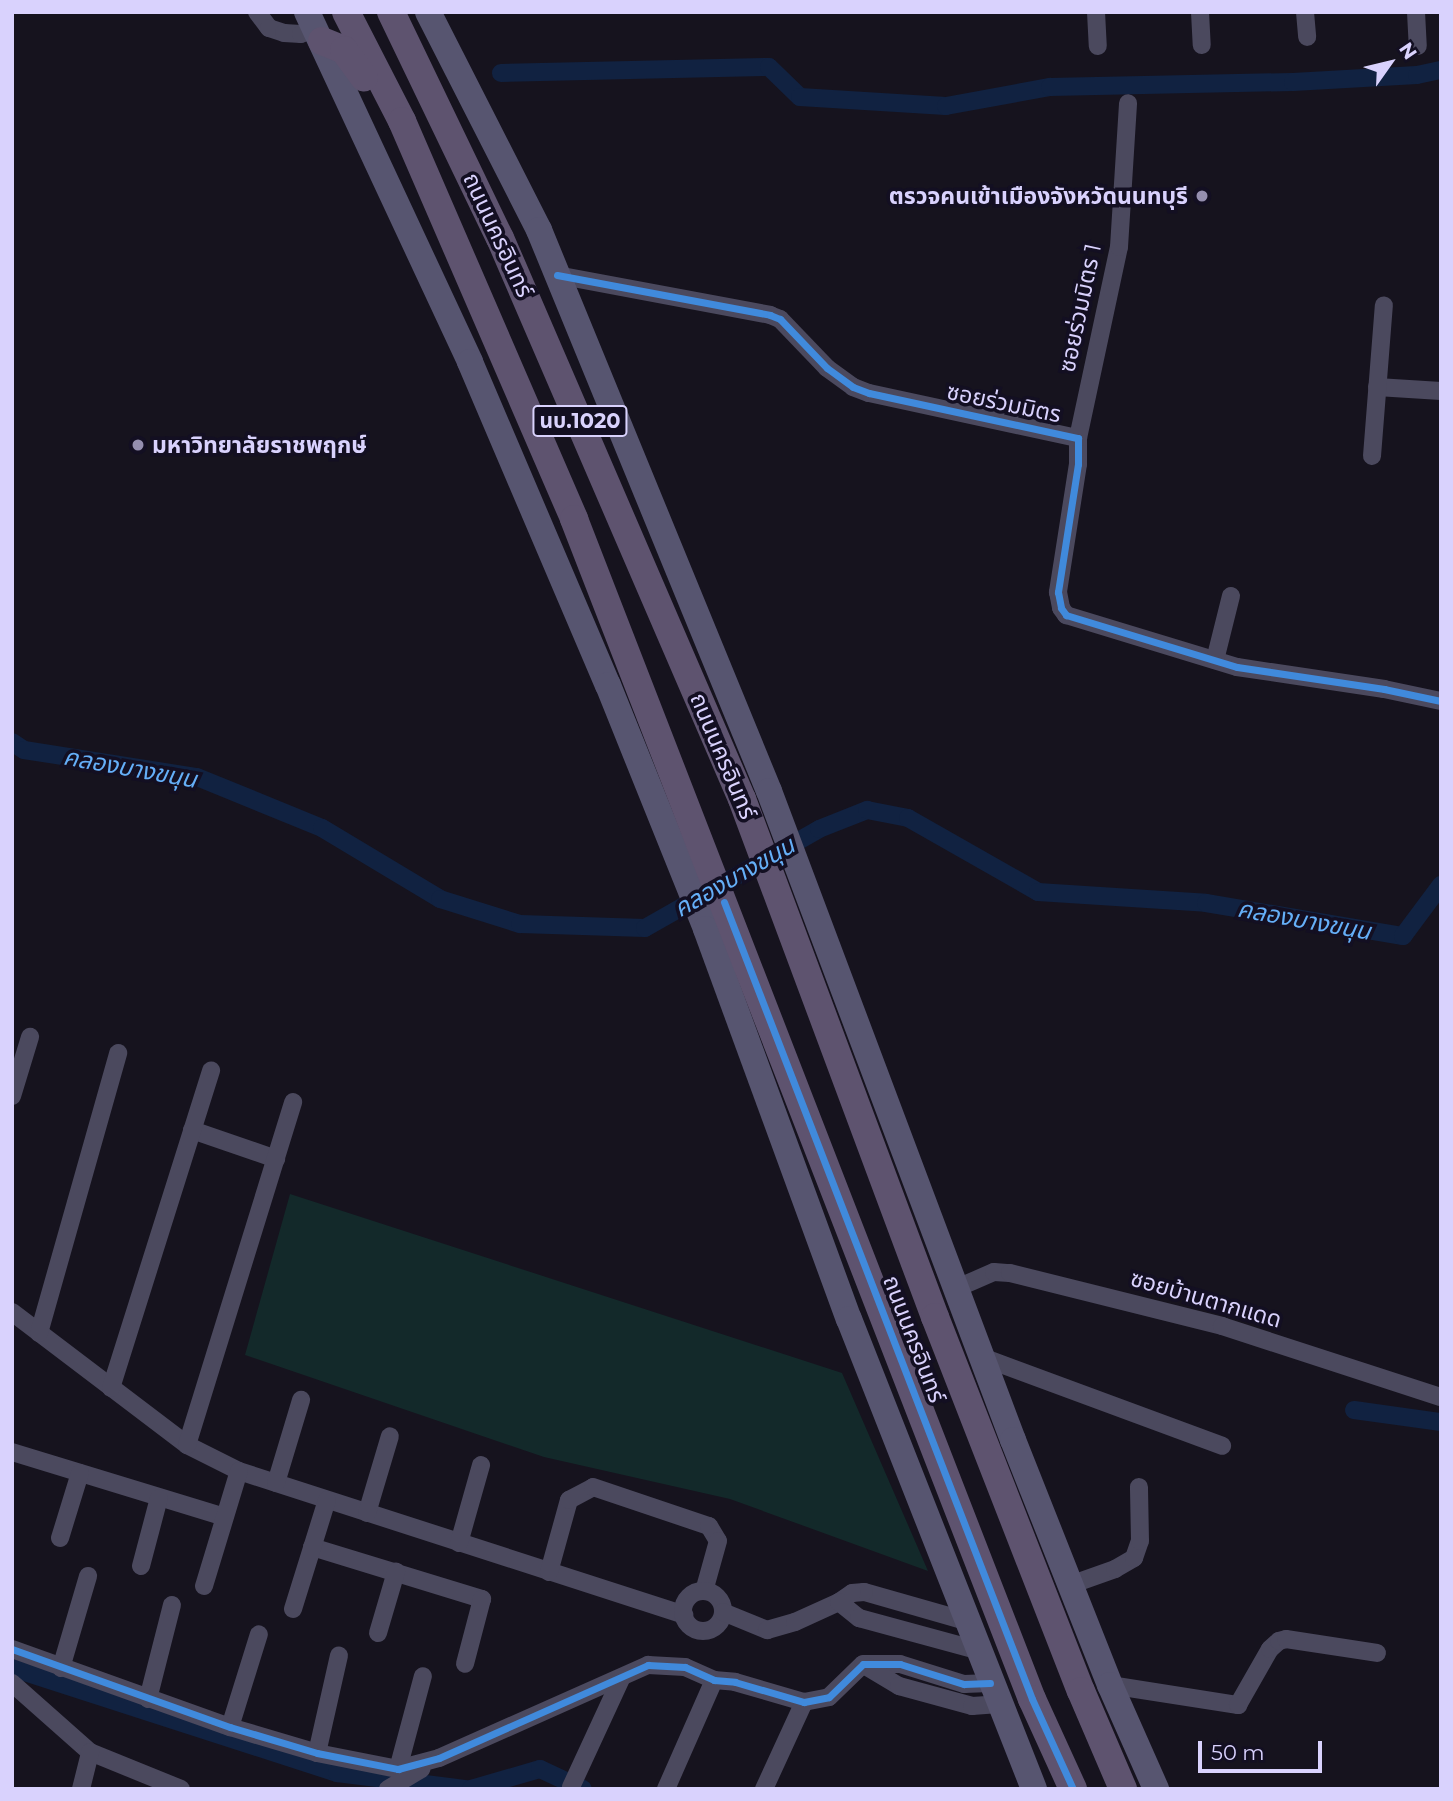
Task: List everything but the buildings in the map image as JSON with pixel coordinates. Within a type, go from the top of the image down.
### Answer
[{"type":"main road","name":"ถนนนครอินทร์","points":[[345,12],[402,121],[574,519],[711,867],[712,908],[849,1320],[1034,1789]]},
{"type":"main road","name":"ถนนนครอินทร์","points":[[391,12],[446,122],[546,342],[756,836],[935,1317],[1081,1691],[1123,1789]]},
{"type":"main road","name":"ถนนนครอินทร์","points":[[428,12],[539,230],[782,824],[1070,1585],[1156,1789]]},
{"type":"main road","points":[[315,27],[344,50],[387,112],[402,121]]},
{"type":"main road","name":"ถนนนครอินทร์","points":[[315,27],[470,362],[579,615],[688,884],[712,908],[1032,1699],[1073,1789]]},
{"type":"street","points":[[257,12],[269,28],[284,33],[301,34],[315,27]]},
{"type":"street","points":[[1096,12],[1098,46]]},
{"type":"street","points":[[1200,12],[1202,45]]},
{"type":"street","points":[[1305,12],[1307,37]]},
{"type":"street","points":[[1416,12],[1419,46]]},
{"type":"street","name":"ซอยร่วมมิตร 1","points":[[1078,438],[1119,247],[1128,103]]},
{"type":"street","name":"ซอยร่วมมิตร","points":[[557,275],[769,315],[780,319],[827,368],[853,387],[869,393],[1078,438],[1078,464],[1058,592],[1061,608],[1073,618],[1237,667],[1384,689],[1441,702]]},
{"type":"street","points":[[1372,456],[1384,305]]},
{"type":"street","points":[[1377,387],[1441,391]]},
{"type":"street","points":[[1216,660],[1231,596]]},
{"type":"street","points":[[12,1096],[30,1037]]},
{"type":"street","points":[[39,1333],[118,1053]]},
{"type":"street","points":[[111,1388],[211,1070]]},
{"type":"street","points":[[187,1445],[293,1102]]},
{"type":"street","points":[[192,1130],[275,1159]]},
{"type":"street","name":"ซอยบ้านตากแดด","points":[[957,1288],[994,1272],[1010,1273],[1222,1326],[1441,1397]]},
{"type":"street","points":[[12,1312],[187,1445],[239,1471],[684,1615]]},
{"type":"street","points":[[982,1357],[1222,1446]]},
{"type":"street","points":[[276,1483],[301,1400]]},
{"type":"street","points":[[367,1513],[390,1436]]},
{"type":"street","points":[[12,1452],[224,1517]]},
{"type":"street","points":[[459,1543],[481,1465]]},
{"type":"street","points":[[204,1586],[239,1471]]},
{"type":"street","points":[[60,1538],[80,1473]]},
{"type":"street","points":[[549,1572],[569,1500],[593,1487],[709,1526],[718,1541],[704,1591]]},
{"type":"street","points":[[1070,1585],[1115,1569],[1134,1558],[1140,1541],[1139,1487]]},
{"type":"street","points":[[141,1566],[159,1498]]},
{"type":"street","points":[[293,1609],[327,1500]]},
{"type":"street","points":[[312,1547],[482,1599],[465,1664]]},
{"type":"street","points":[[378,1633],[396,1572]]},
{"type":"street","points":[[61,1668],[88,1576]]},
{"type":"street","points":[[704,1591],[720,1600],[723,1612],[719,1624],[702,1631],[690,1626],[684,1615],[688,1598],[704,1591]]},
{"type":"street","points":[[723,1612],[767,1630],[795,1622],[839,1602],[852,1593],[864,1592],[967,1622]]},
{"type":"street","points":[[839,1602],[859,1618],[977,1650]]},
{"type":"street","points":[[148,1699],[172,1605]]},
{"type":"street","points":[[230,1727],[259,1634]]},
{"type":"street","points":[[1110,1685],[1238,1705],[1270,1649],[1286,1639],[1377,1653]]},
{"type":"street","points":[[12,1649],[230,1727],[317,1753],[398,1769],[439,1758]]},
{"type":"street","points":[[317,1753],[339,1655]]},
{"type":"street","points":[[388,1789],[439,1758],[648,1665],[685,1667],[715,1680],[735,1682],[804,1702],[829,1697],[863,1664],[899,1686],[972,1706],[995,1693]]},
{"type":"street","points":[[398,1769],[423,1676]]},
{"type":"street","points":[[571,1787],[621,1679]]},
{"type":"street","points":[[666,1789],[715,1680]]},
{"type":"street","points":[[13,1687],[90,1752],[175,1788]]},
{"type":"street","points":[[764,1789],[804,1702]]},
{"type":"street","points":[[81,1789],[90,1752]]},
{"type":"green space","points":[[290,1194],[842,1373],[928,1571],[730,1499],[544,1457],[245,1355]]},
{"type":"waterway","points":[[501,73],[769,67],[800,97],[946,106],[1050,87],[1293,82],[1417,75],[1441,70]]},
{"type":"waterway","name":"คลองบางขนุน","points":[[12,742],[24,750],[197,777],[322,828],[440,899],[520,924],[645,928],[819,829],[867,810],[908,818],[1038,892],[1206,903],[1403,936],[1441,885]]},
{"type":"waterway","points":[[1354,1410],[1441,1422]]},
{"type":"waterway","points":[[12,1668],[337,1773],[466,1789]]},
{"type":"waterway","points":[[471,1789],[540,1769],[583,1789]]},
{"type":"cycle path","points":[[557,275],[770,315],[780,319],[827,368],[853,387],[869,393],[1078,438],[1078,464],[1058,592],[1061,608],[1066,615],[1237,667],[1384,689],[1441,701]]},
{"type":"cycle path","points":[[724,902],[1032,1699],[1073,1789]]},
{"type":"cycle path","points":[[12,1649],[230,1727],[317,1753],[398,1769],[439,1758],[648,1665],[685,1667],[714,1680],[735,1682],[804,1702],[829,1697],[863,1664],[900,1664],[964,1684],[990,1683]]},
{"type":"place","name":"ตรวจคนเข้าเมืองจังหวัดนนทบุรี","points":[[1202,196]]},
{"type":"place","name":"มหาวิทยาลัยราชพฤกษ์","points":[[138,445]]}]
